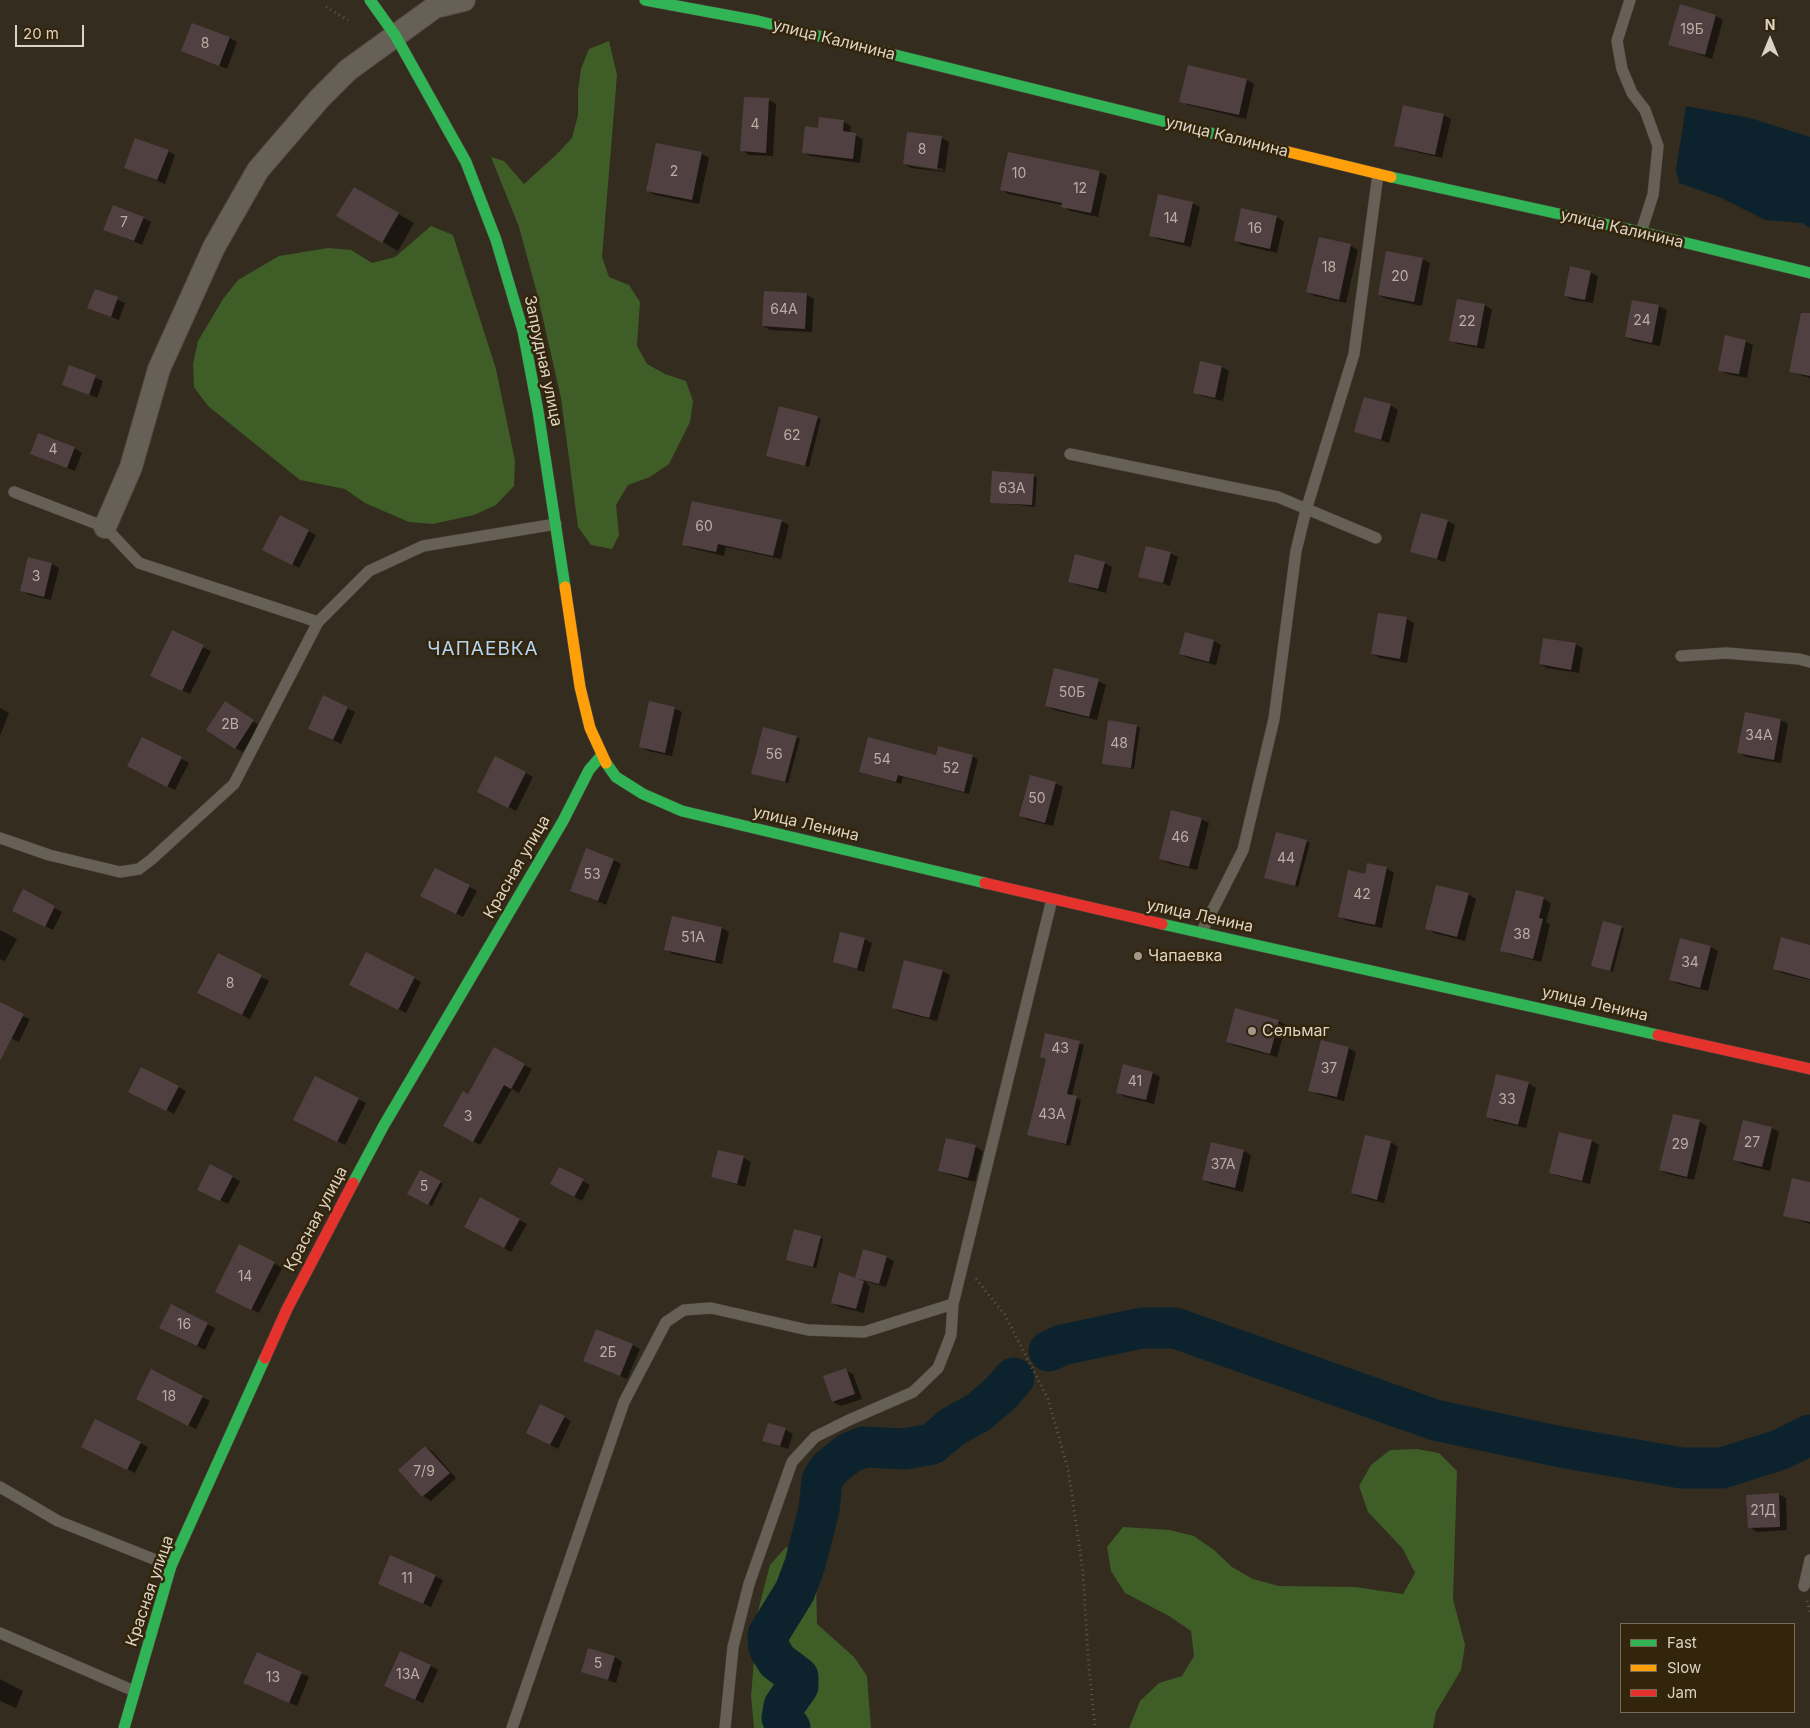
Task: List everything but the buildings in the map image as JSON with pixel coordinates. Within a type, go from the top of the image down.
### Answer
[{"type":"street","name":"Запрудная улица","points":[[370,0],[395,35],[466,162],[496,240],[523,331],[556,524],[580,688],[590,728],[601,756]]},
{"type":"street","points":[[105,526],[131,467],[159,369],[214,247],[258,170],[320,98],[348,70],[435,6],[464,0]]},
{"type":"street","name":"улица Калинина","points":[[645,0],[758,22],[1378,174],[1641,232],[1810,273]]},
{"type":"street","name":"улица Ленина","points":[[601,756],[616,777],[643,794],[682,811],[1052,899],[1810,1069]]},
{"type":"street","name":"Красная улица","points":[[124,1728],[171,1566],[287,1309],[384,1125],[563,821],[590,770],[601,756]]},
{"type":"lane","points":[[1630,0],[1617,41],[1622,69],[1632,93],[1645,110],[1658,146],[1653,195],[1641,232]]},
{"type":"lane","points":[[1201,933],[1243,850],[1274,719],[1296,551],[1306,510],[1354,354],[1378,174]]},
{"type":"lane","points":[[1070,454],[1278,497],[1376,538]]},
{"type":"lane","points":[[14,492],[105,526],[139,563],[318,622]]},
{"type":"lane","points":[[0,838],[49,855],[120,872],[139,869],[152,860],[234,784],[318,622],[370,571],[423,546],[556,524]]},
{"type":"lane","points":[[1681,656],[1726,653],[1799,659],[1810,662]]},
{"type":"lane","points":[[725,1728],[735,1638],[749,1584],[792,1462],[815,1437],[913,1392],[938,1368],[951,1335],[953,1304],[1052,899]]},
{"type":"lane","points":[[512,1728],[624,1402],[666,1322],[684,1310],[711,1308],[808,1330],[864,1332],[953,1304]]},
{"type":"lane","points":[[0,1487],[58,1521],[171,1566]]},
{"type":"lane","points":[[1804,1586],[1810,1560]]},
{"type":"lane","points":[[0,1633],[134,1691]]},
{"type":"path","points":[[326,6],[348,20]]},
{"type":"path","points":[[964,1263],[1005,1316],[1048,1399],[1068,1469],[1083,1572],[1095,1728]]},
{"type":"green space","points":[[609,41],[617,75],[602,257],[609,277],[629,285],[640,302],[637,346],[647,364],[665,374],[686,381],[693,401],[690,422],[669,464],[650,477],[628,485],[616,505],[619,535],[612,549],[591,545],[578,527],[561,398],[538,297],[519,227],[491,157],[504,161],[524,184],[557,154],[572,138],[578,115],[578,91],[581,69],[589,49]]},
{"type":"green space","points":[[431,226],[453,235],[496,369],[515,461],[514,486],[496,505],[474,515],[433,524],[409,522],[365,503],[345,489],[300,480],[208,406],[194,387],[193,364],[198,341],[223,299],[238,280],[279,256],[328,248],[351,250],[372,263],[395,257]]},
{"type":"green space","points":[[1417,1449],[1439,1453],[1457,1471],[1453,1599],[1465,1645],[1461,1670],[1436,1712],[1433,1728],[1129,1728],[1140,1701],[1159,1683],[1182,1676],[1194,1656],[1191,1631],[1169,1616],[1125,1593],[1111,1571],[1107,1547],[1123,1527],[1170,1530],[1194,1536],[1214,1550],[1232,1567],[1253,1579],[1279,1586],[1355,1587],[1403,1594],[1415,1573],[1403,1549],[1368,1512],[1359,1486],[1371,1465],[1390,1450]]},
{"type":"green space","points":[[786,1547],[808,1555],[816,1576],[817,1624],[854,1657],[867,1676],[871,1728],[754,1728],[751,1696],[758,1611],[770,1565]]},
{"type":"water","points":[[1686,106],[1750,118],[1810,137],[1810,228],[1802,223],[1765,220],[1719,197],[1679,183],[1676,170]]},
{"type":"waterway","points":[[1049,1351],[1062,1345],[1142,1328],[1175,1328],[1435,1420],[1561,1447],[1682,1468],[1722,1468],[1779,1450],[1810,1435]]},
{"type":"waterway","points":[[790,1728],[782,1718],[784,1706],[798,1686],[798,1677],[777,1661],[769,1648],[768,1635],[795,1591],[805,1564],[819,1510],[822,1480],[829,1469],[849,1453],[864,1447],[904,1449],[932,1444],[952,1427],[979,1412],[1001,1393],[1014,1378]]},
{"type":"traffic: fast","points":[[370,0],[395,35],[466,162],[496,240],[523,331],[538,411],[565,587]]},
{"type":"traffic: fast","points":[[645,0],[758,21],[1231,138]]},
{"type":"traffic: fast","points":[[1391,177],[1641,232],[1810,273]]},
{"type":"traffic: fast","points":[[353,1183],[384,1125],[563,821],[589,770],[601,756]]},
{"type":"traffic: fast","points":[[606,763],[616,777],[643,794],[682,811],[985,883]]},
{"type":"traffic: fast","points":[[1162,924],[1658,1035]]},
{"type":"traffic: fast","points":[[124,1728],[171,1566],[265,1358]]},
{"type":"traffic: slow","points":[[1231,138],[1391,177]]},
{"type":"traffic: slow","points":[[565,587],[580,687],[590,728],[606,763]]},
{"type":"traffic: jam","points":[[985,883],[1162,924]]},
{"type":"traffic: jam","points":[[1658,1035],[1810,1069]]},
{"type":"traffic: jam","points":[[265,1358],[287,1309],[353,1183]]},
{"type":"place","name":"Чапаевка","points":[[1138,956]]},
{"type":"place","name":"Сельмаг","points":[[1252,1031]]},
{"type":"district","name":"ЧАПАЕВКА","points":[[483,649]]}]
